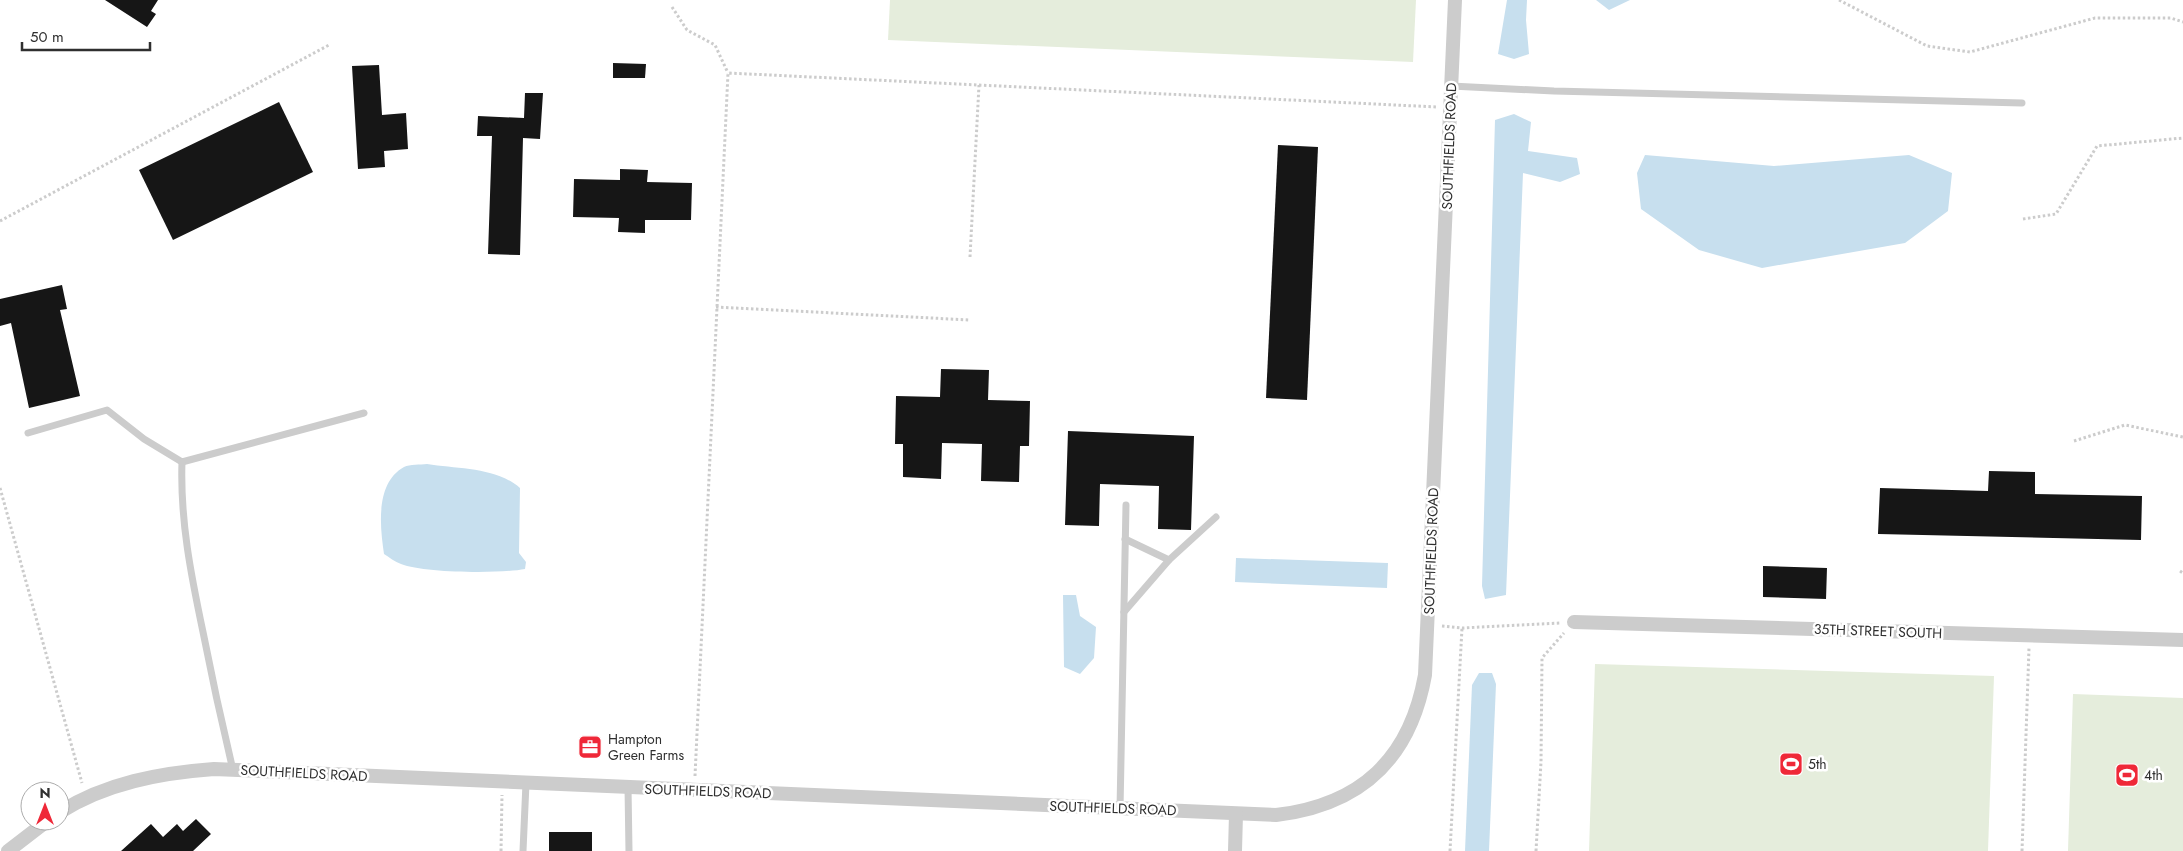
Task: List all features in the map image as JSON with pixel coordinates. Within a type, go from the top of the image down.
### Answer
[{"type":"street","name":"SOUTHFIELDS ROAD","points":[[70,807],[86,798],[136,780],[174,772],[214,769],[1276,815],[1301,812],[1347,795],[1367,781],[1386,763],[1401,744],[1409,730],[1421,699],[1425,674],[1455,0]]},
{"type":"street","name":"35TH STREET SOUTH","points":[[1574,622],[2183,640]]},
{"type":"street","points":[[1235,851],[1236,814]]},
{"type":"street","points":[[0,842],[8,851],[34,831]]},
{"type":"lane","points":[[1451,86],[1554,92],[2022,103]]},
{"type":"lane","points":[[28,432],[107,410],[144,439],[182,462],[364,412]]},
{"type":"lane","points":[[182,462],[182,513],[189,564],[221,722],[233,770]]},
{"type":"lane","points":[[1120,809],[1126,505]]},
{"type":"lane","points":[[1124,612],[1169,560],[1216,517]]},
{"type":"lane","points":[[1125,539],[1169,560]]},
{"type":"lane","points":[[523,851],[526,783]]},
{"type":"lane","points":[[628,787],[629,851]]},
{"type":"path","points":[[1838,0],[1927,46],[1970,52],[2096,18],[2171,18],[2183,22]]},
{"type":"path","points":[[672,7],[687,30],[715,45],[728,73],[694,790]]},
{"type":"path","points":[[0,221],[329,45]]},
{"type":"path","points":[[728,73],[1450,108]]},
{"type":"path","points":[[970,257],[979,85]]},
{"type":"path","points":[[2023,219],[2056,214],[2097,146],[2183,138]]},
{"type":"path","points":[[716,307],[970,320]]},
{"type":"path","points":[[2074,441],[2125,425],[2183,437]]},
{"type":"path","points":[[0,488],[86,798]]},
{"type":"path","points":[[1428,624],[1462,628],[1574,622]]},
{"type":"path","points":[[1536,851],[1541,762],[1542,658],[1574,622]]},
{"type":"path","points":[[1450,851],[1462,628]]},
{"type":"path","points":[[2022,851],[2029,635]]},
{"type":"path","points":[[501,851],[503,782]]},
{"type":"green space","points":[[890,0],[1416,0],[1413,62],[888,40]]},
{"type":"green space","name":"5th","points":[[1595,664],[1994,676],[1988,851],[1589,851]]},
{"type":"green space","name":"4th","points":[[2073,694],[2183,698],[2183,851],[2068,851]]},
{"type":"water","points":[[1507,0],[1527,0],[1526,20],[1529,54],[1514,59],[1498,54]]},
{"type":"water","points":[[1596,0],[1630,0],[1609,10]]},
{"type":"water","points":[[1514,114],[1531,122],[1528,151],[1577,158],[1580,174],[1560,182],[1523,173],[1506,595],[1485,599],[1482,586],[1495,120]]},
{"type":"water","points":[[1645,155],[1774,166],[1909,155],[1952,173],[1948,211],[1905,243],[1762,268],[1699,250],[1641,209],[1637,173]]},
{"type":"water","points":[[427,464],[488,472],[510,481],[520,488],[519,553],[526,562],[525,569],[480,572],[443,571],[401,564],[384,554],[381,519],[384,494],[388,484],[395,474],[404,467]]},
{"type":"water","points":[[1236,558],[1388,563],[1387,588],[1235,582]]},
{"type":"water","points":[[1063,595],[1076,595],[1080,616],[1096,627],[1094,658],[1080,674],[1064,667]]},
{"type":"water","points":[[1479,673],[1492,673],[1496,684],[1489,851],[1465,851],[1472,685]]},
{"type":"building","points":[[105,0],[158,0],[151,11],[156,14],[147,27]]},
{"type":"building","points":[[613,63],[646,64],[645,78],[613,78]]},
{"type":"building","points":[[379,65],[382,115],[406,113],[408,149],[384,151],[385,167],[358,169],[352,66]]},
{"type":"building","points":[[525,93],[543,93],[540,139],[523,138],[520,255],[488,254],[492,136],[477,136],[478,116],[524,118]]},
{"type":"building","points":[[279,102],[313,172],[173,240],[139,170]]},
{"type":"building","points":[[1278,145],[1318,147],[1307,400],[1266,398]]},
{"type":"building","points":[[620,169],[648,170],[647,182],[692,183],[691,220],[645,220],[645,233],[618,232],[619,218],[573,217],[574,179],[620,180]]},
{"type":"building","points":[[62,285],[67,309],[60,310],[80,396],[29,408],[11,323],[0,326],[0,299]]},
{"type":"building","points":[[941,369],[989,370],[988,400],[1030,401],[1029,446],[1020,446],[1019,482],[981,481],[982,444],[942,443],[941,479],[903,477],[903,444],[895,444],[896,396],[940,397]]},
{"type":"building","points":[[1068,431],[1194,436],[1191,530],[1158,529],[1159,486],[1100,484],[1099,526],[1065,525]]},
{"type":"building","points":[[1989,471],[2035,472],[2035,494],[2142,496],[2141,540],[1878,534],[1880,488],[1988,491]]},
{"type":"building","points":[[1763,566],[1827,568],[1826,599],[1763,597]]},
{"type":"building","points":[[196,819],[211,834],[193,851],[121,851],[151,824],[163,837],[177,824],[183,831]]},
{"type":"building","points":[[549,832],[592,832],[592,851],[549,851]]},
{"type":"place","name":"Hampton Green Farms","points":[[590,747]]},
{"type":"place","name":"5th","points":[[1791,764]]},
{"type":"place","name":"4th","points":[[2127,775]]}]
